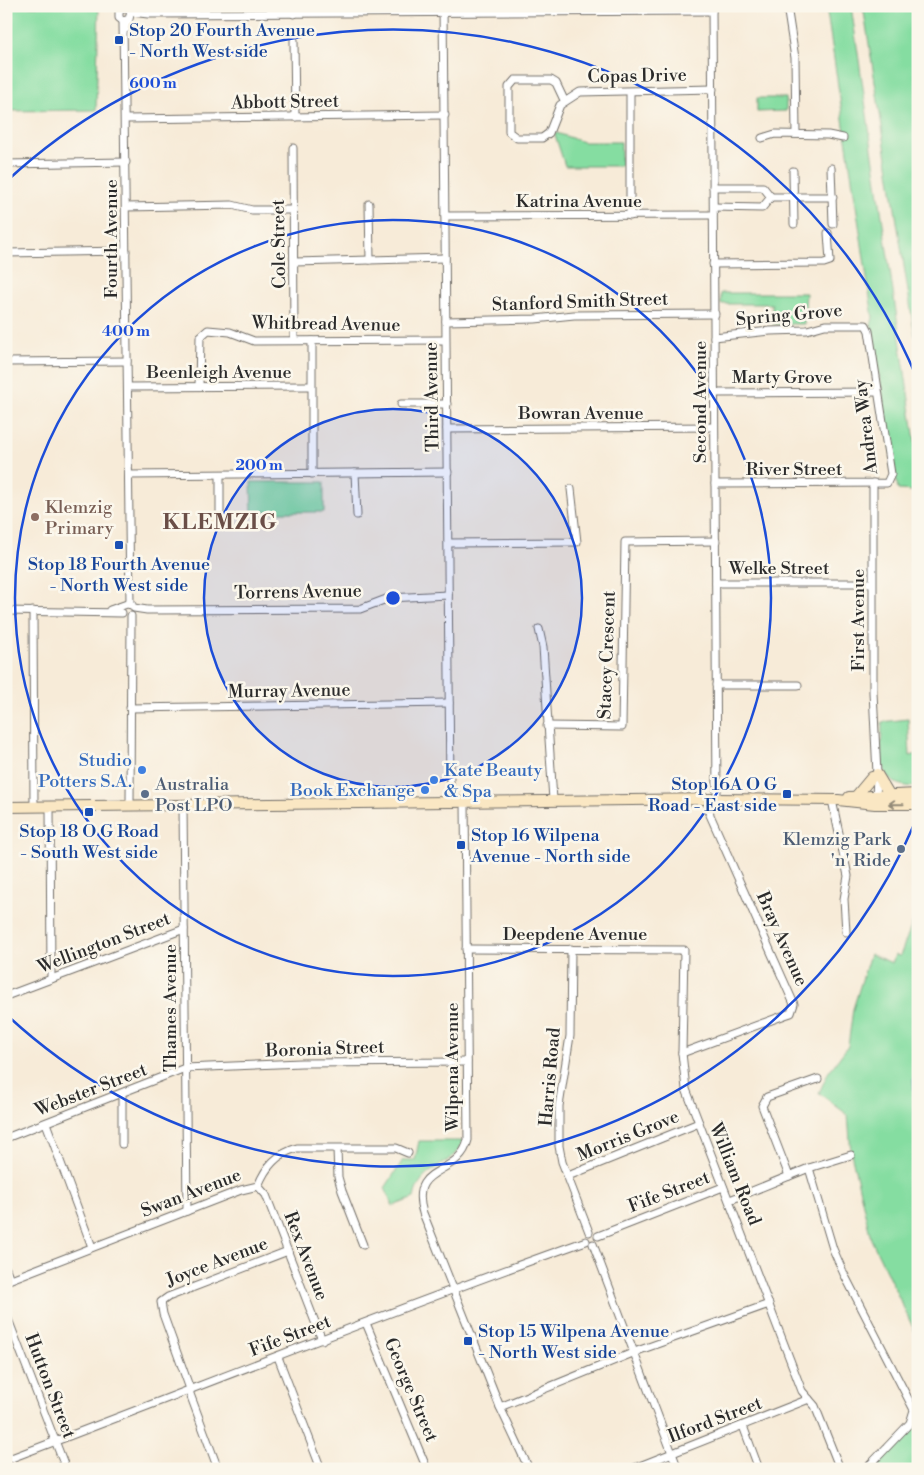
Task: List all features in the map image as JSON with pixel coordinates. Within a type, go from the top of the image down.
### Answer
[{"type":"main road","points":[[858,796],[874,776],[889,794]]},
{"type":"main road","points":[[6,807],[553,800],[835,800],[875,798],[889,794],[918,794]]},
{"type":"main road","points":[[835,800],[858,796],[918,804]]},
{"type":"street","points":[[787,6],[795,58],[796,134]]},
{"type":"street","name":"Third Avenue","points":[[444,9],[445,340],[448,429],[450,788],[446,802]]},
{"type":"street","points":[[126,12],[148,14],[294,10],[712,9]]},
{"type":"street","name":"Second Avenue","points":[[712,9],[716,541],[716,685],[713,799]]},
{"type":"street","name":"Fourth Avenue","points":[[126,12],[130,805]]},
{"type":"street","points":[[294,40],[295,117]]},
{"type":"street","points":[[515,80],[551,80],[556,83],[564,100],[556,111],[549,133],[542,138],[517,138],[509,132],[509,87],[515,80]]},
{"type":"street","name":"Copas Drive","points":[[564,100],[586,91],[630,92],[713,89]]},
{"type":"street","points":[[630,92],[630,216]]},
{"type":"street","name":"Abbott Street","points":[[126,119],[445,115]]},
{"type":"street","points":[[762,138],[776,134],[828,135],[843,138]]},
{"type":"street","name":"Cole Street","points":[[293,148],[294,340]]},
{"type":"street","points":[[6,164],[126,162]]},
{"type":"street","points":[[832,168],[833,224]]},
{"type":"street","points":[[793,172],[794,224]]},
{"type":"street","points":[[713,187],[763,187],[771,197],[833,197]]},
{"type":"street","name":"Katrina Avenue","points":[[445,216],[630,216],[762,208],[771,197]]},
{"type":"street","points":[[369,204],[370,260]]},
{"type":"street","points":[[126,207],[232,205],[252,210],[294,210]]},
{"type":"street","points":[[713,264],[824,263],[830,261],[831,257],[828,232]]},
{"type":"street","points":[[6,253],[126,251]]},
{"type":"street","points":[[295,262],[445,258]]},
{"type":"street","name":"Stanford Smith Street","points":[[446,321],[535,319],[574,315],[715,314]]},
{"type":"street","name":"Spring Grove","points":[[714,338],[770,331],[807,330],[825,325],[866,325]]},
{"type":"street","name":"Andrea Way","points":[[866,325],[869,331],[891,474],[886,483],[873,483]]},
{"type":"street","name":"Whitbread Avenue","points":[[199,386],[200,337],[202,333],[208,330],[224,330],[254,341],[445,340]]},
{"type":"street","points":[[312,341],[312,474]]},
{"type":"street","points":[[6,362],[127,361]]},
{"type":"street","name":"Beenleigh Avenue","points":[[128,387],[199,386],[254,388],[311,386]]},
{"type":"street","name":"Marty Grove","points":[[715,393],[878,392]]},
{"type":"street","points":[[401,404],[447,404]]},
{"type":"street","name":"Bowran Avenue","points":[[448,429],[714,427]]},
{"type":"street","points":[[129,475],[220,476],[448,472]]},
{"type":"street","points":[[355,474],[357,515]]},
{"type":"street","points":[[220,476],[220,519]]},
{"type":"street","name":"River Street","points":[[715,484],[873,483]]},
{"type":"street","name":"First Avenue","points":[[873,483],[872,583],[875,798]]},
{"type":"street","points":[[448,543],[577,542],[571,489]]},
{"type":"street","name":"Stacey Crescent","points":[[547,726],[622,727],[625,542],[716,541]]},
{"type":"street","name":"Welke Street","points":[[716,583],[872,583]]},
{"type":"street","name":"Torrens Avenue","points":[[6,612],[360,609],[389,598],[448,595]]},
{"type":"street","points":[[33,611],[34,807]]},
{"type":"street","points":[[539,629],[543,647],[553,800]]},
{"type":"street","points":[[716,685],[798,685]]},
{"type":"street","name":"Murray Avenue","points":[[130,708],[449,703]]},
{"type":"street","name":"Third Avenue","points":[[450,788],[461,801]]},
{"type":"street","name":"Bray Avenue","points":[[682,1053],[791,1013],[794,1004],[710,815],[713,799]]},
{"type":"street","points":[[835,800],[848,876],[844,899],[846,932]]},
{"type":"street","name":"Wilpena Avenue","points":[[461,801],[466,949],[466,1146],[456,1161],[429,1176],[420,1189],[419,1196],[423,1213],[500,1407],[529,1469]]},
{"type":"street","name":"Thames Avenue","points":[[184,805],[186,1211]]},
{"type":"street","points":[[50,807],[51,979]]},
{"type":"street","name":"Wellington Street","points":[[6,996],[184,929]]},
{"type":"street","name":"Deepdene Avenue","points":[[466,949],[684,950]]},
{"type":"street","name":"Harris Road","points":[[571,949],[570,1036],[559,1114],[560,1154],[589,1232]]},
{"type":"street","name":"William Road","points":[[684,950],[682,1053],[686,1089],[802,1391],[815,1406],[840,1469]]},
{"type":"street","name":"Boronia Street","points":[[185,1068],[301,1063],[466,1062]]},
{"type":"street","name":"Webster Street","points":[[6,1138],[185,1068]]},
{"type":"street","points":[[789,1176],[762,1106],[763,1101],[767,1097],[818,1079]]},
{"type":"street","points":[[122,1094],[122,1144]]},
{"type":"street","points":[[46,1123],[92,1246]]},
{"type":"street","name":"Morris Grove","points":[[568,1176],[699,1123]]},
{"type":"street","name":"Swan Avenue","points":[[8,1280],[92,1246],[241,1190],[258,1186],[262,1176],[282,1153],[297,1148],[396,1148],[408,1153]]},
{"type":"street","points":[[337,1149],[338,1177],[363,1245]]},
{"type":"street","name":"Fife Street","points":[[730,1200],[809,1168],[851,1156]]},
{"type":"street","points":[[809,1168],[833,1249],[914,1410],[910,1423],[866,1469]]},
{"type":"street","name":"Rex Avenue","points":[[258,1186],[266,1195],[322,1340]]},
{"type":"street","name":"Fife Street","points":[[598,1236],[723,1187]]},
{"type":"street","points":[[589,1243],[597,1242],[598,1236],[595,1232],[586,1234],[589,1243],[634,1353],[678,1469]]},
{"type":"street","name":"Fife Street","points":[[6,1460],[278,1357],[453,1288],[589,1243]]},
{"type":"street","name":"Joyce Avenue","points":[[190,1389],[163,1314],[163,1299],[288,1251]]},
{"type":"street","points":[[6,1269],[8,1280]]},
{"type":"street","points":[[500,1407],[634,1353],[768,1304]]},
{"type":"street","name":"Hutton Street","points":[[6,1314],[66,1469]]},
{"type":"street","name":"George Street","points":[[366,1323],[427,1469]]},
{"type":"street","points":[[278,1357],[321,1469]]},
{"type":"street","points":[[190,1389],[190,1394],[217,1468]]},
{"type":"street","name":"Ilford Street","points":[[632,1469],[809,1399]]},
{"type":"street","points":[[743,1426],[759,1469]]},
{"type":"green space","points":[[6,6],[99,6],[96,110],[6,111]]},
{"type":"green space","points":[[826,6],[851,6],[918,461],[918,600],[911,559],[917,518],[913,491],[898,490],[871,325],[873,318]]},
{"type":"green space","points":[[863,6],[918,6],[918,355]]},
{"type":"green space","points":[[757,98],[786,98],[786,111],[757,112]]},
{"type":"green space","points":[[554,132],[583,142],[621,142],[621,166],[565,166]]},
{"type":"green space","points":[[721,293],[806,293],[804,324],[772,324],[772,304],[721,304]]},
{"type":"green space","points":[[251,482],[324,482],[324,512],[252,512]]},
{"type":"green space","points":[[908,719],[910,756],[918,754],[918,787],[904,786],[893,782],[883,767],[881,746],[882,722]]},
{"type":"green space","points":[[918,908],[918,1338],[871,1239],[851,1153],[848,1115],[819,1093],[828,1073],[848,1046],[853,1009],[870,954],[892,963],[895,955],[900,956]]},
{"type":"green space","points":[[419,1141],[463,1141],[452,1157],[423,1179],[417,1187],[414,1198],[393,1206],[385,1188],[403,1160],[415,1160]]},
{"type":"green space","points":[[918,1418],[918,1469],[870,1469],[915,1424]]},
{"type":"water","points":[[918,1057],[918,1174],[913,1080]]},
{"type":"place","name":"Stop 20 Fourth Avenue - North West side","points":[[119,40]]},
{"type":"place","name":"Klemzig Primary","points":[[35,517]]},
{"type":"place","name":"Stop 18 Fourth Avenue - North West side","points":[[119,545]]},
{"type":"place","name":"Studio Potters S.A.","points":[[142,770]]},
{"type":"place","name":"Kate Beauty & Spa","points":[[434,780]]},
{"type":"place","name":"Book Exchange","points":[[425,790]]},
{"type":"place","name":"Australia Post LPO","points":[[145,794]]},
{"type":"place","name":"Stop 16A O G Road - East side","points":[[787,794]]},
{"type":"place","name":"Stop 18 O G Road - South West side","points":[[89,812]]},
{"type":"place","name":"Stop 16 Wilpena Avenue - North side","points":[[461,845]]},
{"type":"place","name":"Klemzig Park 'n' Ride","points":[[901,849]]},
{"type":"place","name":"Stop 15 Wilpena Avenue - North West side","points":[[468,1341]]},
{"type":"district","name":"KLEMZIG","points":[[220,522]]}]
